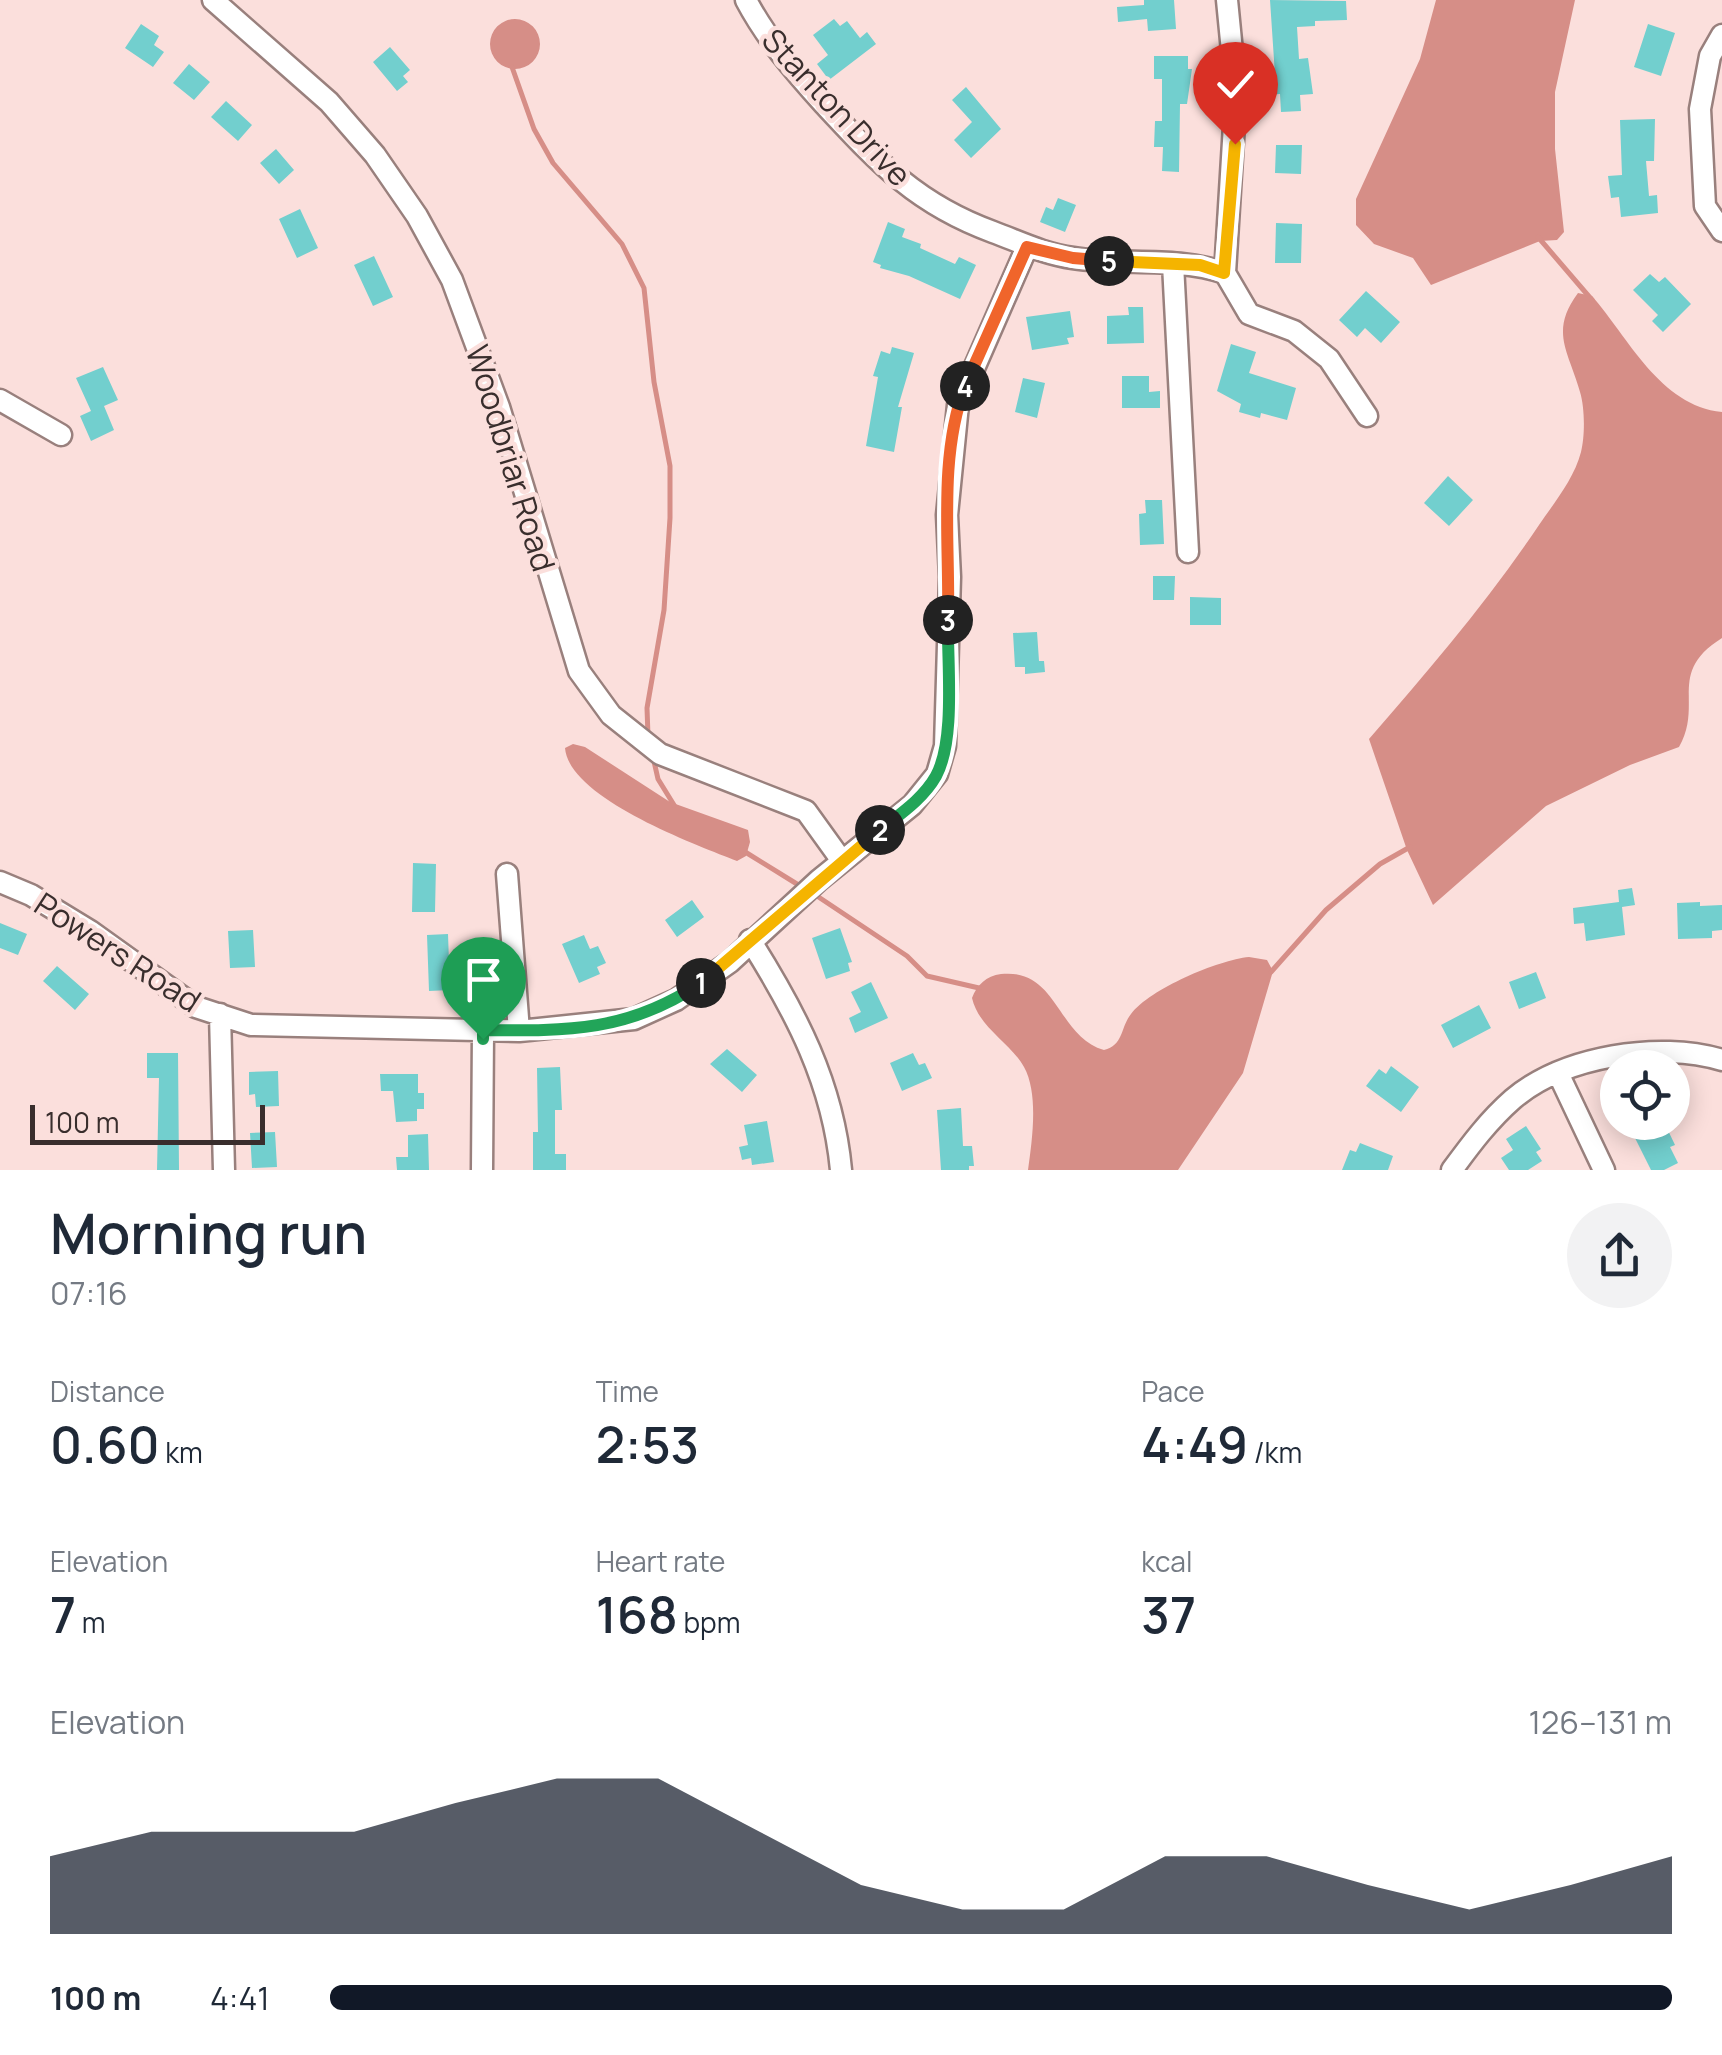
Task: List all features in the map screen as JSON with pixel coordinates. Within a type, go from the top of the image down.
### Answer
[{"type":"street","name":"Woodbriar Road","points":[[213,0],[329,102],[375,155],[417,216],[452,280],[500,406],[579,670],[611,715],[660,754],[806,811],[842,861]]},
{"type":"street","name":"Stanton Drive","points":[[746,0],[797,74],[898,181],[961,222],[1027,247],[1073,258],[1200,265],[1224,273]]},
{"type":"street","points":[[1227,0],[1234,46],[1235,144],[1224,273],[1248,314],[1294,331],[1329,359],[1368,416]]},
{"type":"street","points":[[1722,35],[1710,56],[1700,109],[1704,206],[1722,232]]},
{"type":"street","name":"Powers Road","points":[[0,882],[31,895],[90,931],[196,1007],[251,1025],[519,1031],[634,1020],[676,1000],[708,978],[924,793],[937,774],[946,746],[947,515],[958,405],[1027,247]]},
{"type":"street","points":[[1173,264],[1188,552]]},
{"type":"street","points":[[0,400],[61,435]]},
{"type":"street","points":[[507,874],[519,1031]]},
{"type":"street","points":[[750,940],[778,984],[823,1074],[837,1130],[841,1170]]},
{"type":"street","points":[[220,1014],[224,1170]]},
{"type":"street","points":[[482,1170],[483,1030]]},
{"type":"street","points":[[1452,1170],[1480,1131],[1516,1096],[1558,1073],[1611,1058],[1660,1052],[1722,1060]]},
{"type":"street","points":[[1558,1073],[1604,1170]]},
{"type":"shaded area","points":[[1436,0],[1575,0],[1555,92],[1555,149],[1564,232],[1557,240],[1540,241],[1431,285],[1413,258],[1374,244],[1356,225],[1356,199],[1420,59]]},
{"type":"shaded area","points":[[515,19],[533,26],[540,44],[533,62],[515,69],[497,62],[490,44],[497,26]]},
{"type":"shaded area","points":[[1578,293],[1592,296],[1663,383],[1700,407],[1722,412],[1722,638],[1705,651],[1690,676],[1686,731],[1679,747],[1630,765],[1546,806],[1433,905],[1407,850],[1369,739],[1479,608],[1574,472],[1582,445],[1584,414],[1563,331],[1569,307]]},
{"type":"shaded area","points":[[573,744],[585,747],[670,802],[748,830],[746,856],[737,861],[717,853],[636,817],[610,801],[572,767],[565,748]]},
{"type":"shaded area","points":[[1249,957],[1267,960],[1273,971],[1243,1073],[1178,1170],[1028,1170],[1032,1090],[1018,1058],[976,1009],[972,998],[983,982],[1001,974],[1020,975],[1035,982],[1076,1032],[1104,1050],[1115,1044],[1131,1014],[1153,995],[1203,970]]},
{"type":"building","points":[[1144,0],[1174,0],[1176,29],[1148,31],[1147,19],[1118,22],[1117,7],[1144,5]]},
{"type":"building","points":[[1270,0],[1346,1],[1347,20],[1315,21],[1315,26],[1297,27],[1299,59],[1308,58],[1313,94],[1300,95],[1301,111],[1281,112],[1280,94],[1257,96],[1256,76],[1275,75]]},
{"type":"building","points":[[834,19],[840,26],[847,21],[860,38],[867,32],[876,44],[829,80],[817,64],[828,55],[813,35]]},
{"type":"building","points":[[141,24],[159,36],[154,45],[164,52],[153,67],[125,48]]},
{"type":"building","points":[[1648,24],[1675,33],[1661,76],[1634,67]]},
{"type":"building","points":[[390,47],[410,70],[403,76],[408,82],[397,91],[373,62]]},
{"type":"building","points":[[1154,56],[1188,56],[1188,69],[1192,69],[1187,104],[1180,104],[1179,172],[1162,171],[1163,147],[1154,147],[1155,121],[1162,121],[1162,79],[1154,79]]},
{"type":"building","points":[[189,64],[210,82],[194,100],[173,83]]},
{"type":"building","points":[[966,87],[1001,129],[971,158],[954,140],[972,122],[952,100]]},
{"type":"building","points":[[226,101],[252,125],[238,141],[211,117]]},
{"type":"building","points":[[1655,119],[1654,161],[1646,161],[1649,196],[1657,195],[1658,213],[1621,217],[1619,197],[1611,198],[1608,176],[1622,175],[1620,120]]},
{"type":"building","points":[[1276,145],[1302,145],[1301,174],[1275,173]]},
{"type":"building","points":[[276,149],[294,170],[279,184],[260,163]]},
{"type":"building","points":[[1058,198],[1076,205],[1065,232],[1040,222],[1046,207],[1053,210]]},
{"type":"building","points":[[300,209],[318,248],[297,258],[279,219]]},
{"type":"building","points":[[888,222],[905,229],[902,237],[921,244],[920,248],[955,264],[959,257],[976,265],[960,299],[873,262]]},
{"type":"building","points":[[1276,223],[1302,224],[1301,263],[1275,263]]},
{"type":"building","points":[[374,256],[393,297],[373,306],[354,265]]},
{"type":"building","points":[[1650,274],[1659,282],[1665,277],[1691,304],[1663,332],[1652,321],[1658,315],[1633,290]]},
{"type":"building","points":[[1366,291],[1400,322],[1381,343],[1365,328],[1357,337],[1339,320]]},
{"type":"building","points":[[1128,307],[1143,307],[1144,343],[1107,344],[1107,316],[1129,315]]},
{"type":"building","points":[[1070,311],[1074,337],[1067,338],[1069,344],[1032,350],[1026,317]]},
{"type":"building","points":[[1231,344],[1256,352],[1249,373],[1296,388],[1287,420],[1239,412],[1241,404],[1217,391]]},
{"type":"building","points":[[892,347],[914,353],[898,407],[902,407],[894,452],[866,446],[878,377],[873,376],[881,351],[890,354]]},
{"type":"building","points":[[103,367],[118,400],[104,406],[114,430],[91,441],[80,416],[91,411],[76,378]]},
{"type":"building","points":[[1122,376],[1149,376],[1149,392],[1160,391],[1160,408],[1122,408]]},
{"type":"building","points":[[1023,378],[1045,383],[1037,418],[1015,412]]},
{"type":"building","points":[[1448,476],[1473,500],[1449,526],[1424,503]]},
{"type":"building","points":[[1145,500],[1162,500],[1164,544],[1140,545],[1139,514],[1146,513]]},
{"type":"building","points":[[1153,576],[1175,576],[1174,600],[1153,600]]},
{"type":"building","points":[[1190,597],[1221,598],[1221,625],[1190,625]]},
{"type":"building","points":[[1037,632],[1039,661],[1044,661],[1045,672],[1025,674],[1025,667],[1015,667],[1013,633]]},
{"type":"building","points":[[413,863],[436,864],[435,912],[412,912]]},
{"type":"building","points":[[1632,888],[1635,905],[1622,907],[1625,935],[1586,941],[1584,923],[1574,924],[1573,908],[1619,902],[1618,890]]},
{"type":"building","points":[[692,900],[704,917],[677,937],[665,920]]},
{"type":"building","points":[[1700,902],[1700,906],[1722,905],[1722,930],[1712,931],[1712,938],[1678,939],[1677,903]]},
{"type":"building","points":[[0,923],[27,934],[18,955],[0,948]]},
{"type":"building","points":[[840,928],[852,962],[848,963],[850,971],[826,979],[812,938]]},
{"type":"building","points":[[253,930],[255,967],[230,968],[228,931]]},
{"type":"building","points":[[448,934],[450,990],[429,991],[427,935]]},
{"type":"building","points":[[584,935],[590,949],[598,946],[606,963],[597,967],[600,974],[579,983],[562,944]]},
{"type":"building","points":[[57,966],[89,994],[75,1010],[43,981]]},
{"type":"building","points":[[1536,972],[1546,998],[1519,1009],[1509,982]]},
{"type":"building","points":[[871,982],[888,1018],[855,1033],[849,1018],[861,1012],[851,992]]},
{"type":"building","points":[[1479,1005],[1491,1028],[1453,1048],[1441,1025]]},
{"type":"building","points":[[727,1049],[757,1075],[742,1092],[710,1064]]},
{"type":"building","points":[[147,1053],[178,1053],[179,1170],[157,1170],[159,1078],[147,1078]]},
{"type":"building","points":[[913,1053],[919,1065],[925,1063],[932,1078],[902,1091],[890,1063]]},
{"type":"building","points":[[1391,1066],[1419,1087],[1401,1112],[1366,1086],[1379,1069],[1386,1074]]},
{"type":"building","points":[[560,1067],[562,1110],[555,1110],[555,1154],[566,1154],[566,1170],[533,1170],[533,1132],[538,1132],[537,1068]]},
{"type":"building","points":[[278,1071],[279,1106],[256,1107],[255,1094],[249,1095],[249,1072]]},
{"type":"building","points":[[380,1074],[418,1074],[418,1093],[424,1093],[424,1109],[417,1109],[417,1121],[396,1122],[393,1091],[381,1091]]},
{"type":"building","points":[[961,1108],[963,1146],[972,1146],[974,1166],[969,1166],[969,1170],[941,1170],[937,1110]]},
{"type":"building","points":[[767,1121],[774,1162],[752,1165],[751,1158],[742,1160],[739,1147],[748,1145],[744,1125]]},
{"type":"building","points":[[1526,1126],[1541,1149],[1536,1152],[1542,1161],[1528,1170],[1509,1170],[1501,1158],[1513,1150],[1506,1139]]},
{"type":"building","points":[[275,1132],[277,1167],[252,1168],[250,1133]]},
{"type":"building","points":[[428,1134],[429,1170],[397,1170],[396,1157],[408,1157],[408,1135]]},
{"type":"building","points":[[1636,1140],[1673,1140],[1675,1145],[1670,1147],[1678,1163],[1664,1170],[1651,1170]]},
{"type":"building","points":[[1360,1143],[1393,1156],[1388,1170],[1342,1170],[1350,1150],[1356,1152]]},
{"type":"waterway","points":[[512,67],[534,129],[553,163],[622,244],[644,288],[654,382],[670,466],[664,610],[647,708],[648,736]]},
{"type":"waterway","points":[[1538,237],[1592,300]]},
{"type":"waterway","points":[[653,757],[658,779],[674,805]]},
{"type":"waterway","points":[[1271,972],[1326,910],[1380,864],[1410,847]]},
{"type":"waterway","points":[[742,850],[805,889]]},
{"type":"waterway","points":[[814,894],[907,956],[927,976],[979,988]]},
{"type":"route","points":[[483,1039],[483,1030],[599,1026],[634,1020],[676,1000],[730,962],[750,940],[924,793],[937,774],[946,746],[950,577],[947,515],[958,405],[1018,264],[1027,247],[1073,258],[1200,265],[1224,273],[1235,144]]}]
